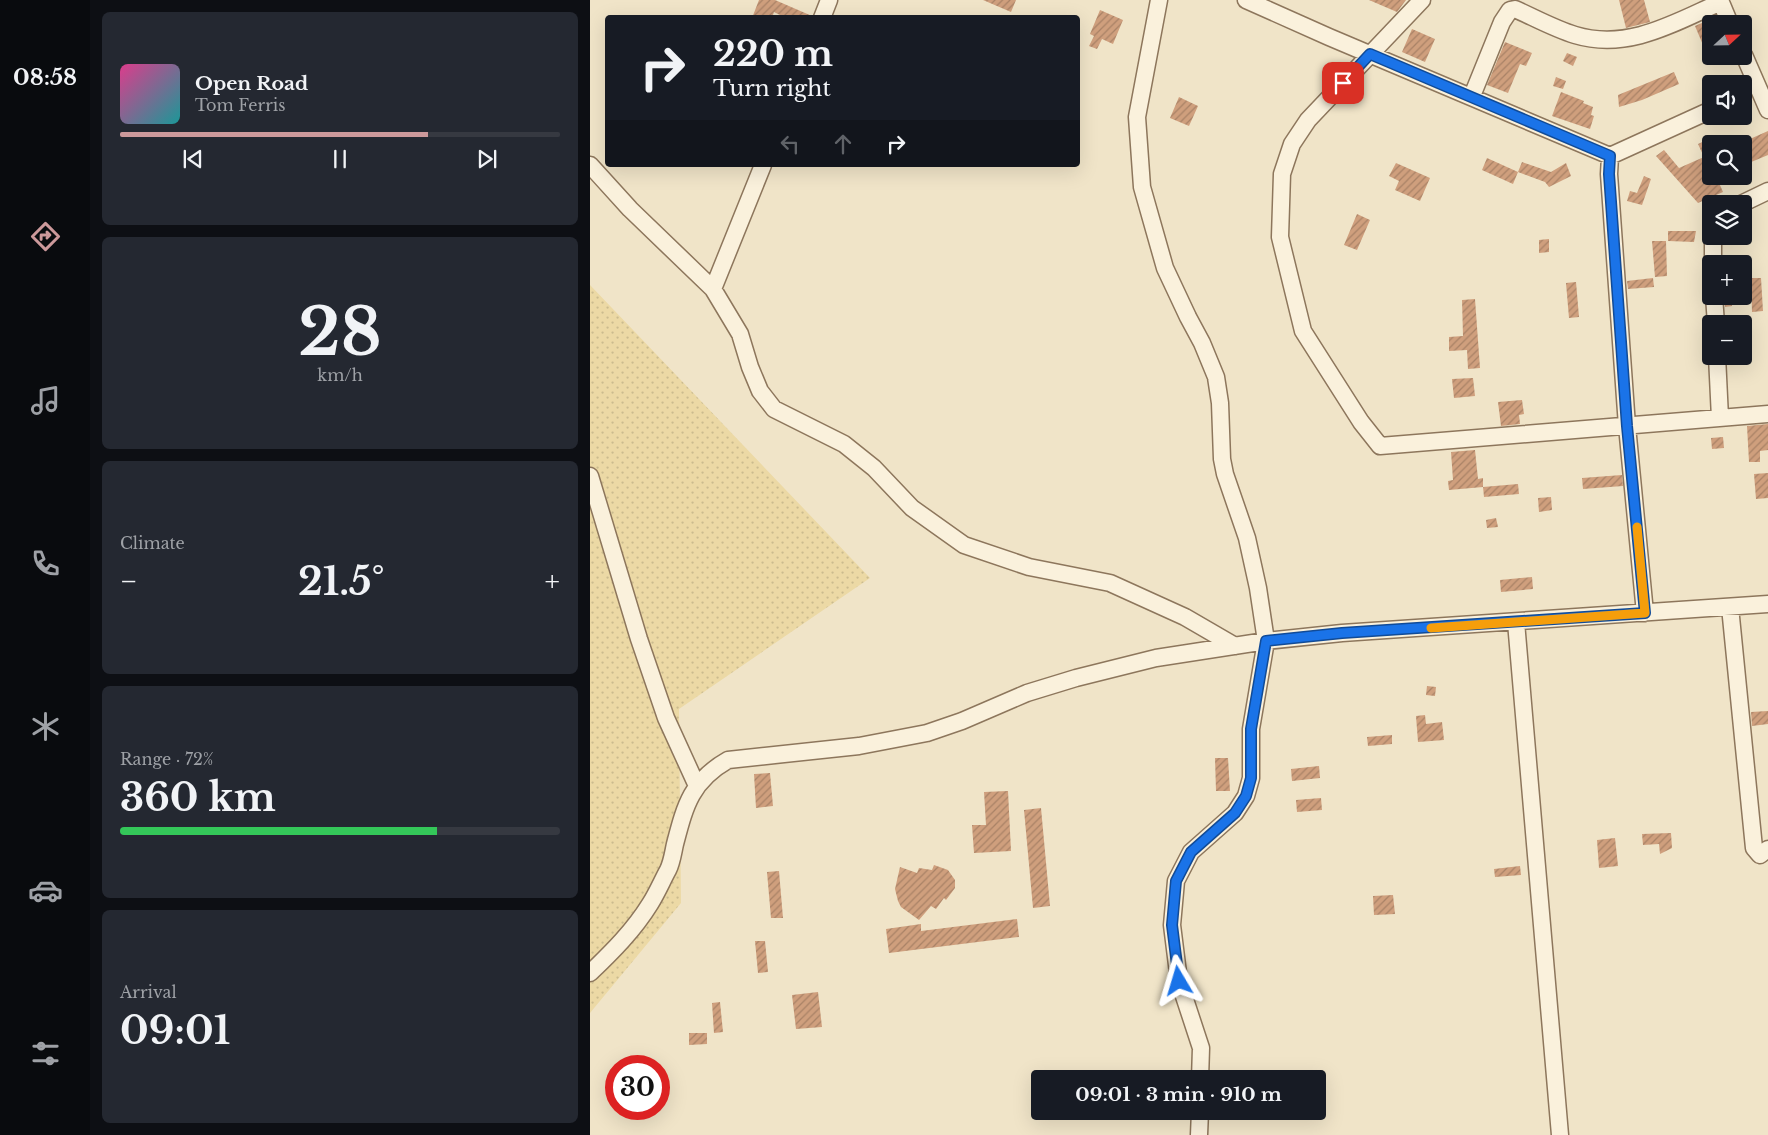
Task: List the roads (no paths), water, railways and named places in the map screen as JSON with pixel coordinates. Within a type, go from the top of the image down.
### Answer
[{"type":"street","points":[[823,15],[829,0]]},
{"type":"street","points":[[1159,0],[1137,116],[1142,187],[1165,268],[1202,343],[1216,377],[1220,403],[1222,459],[1225,474],[1247,538],[1258,588],[1266,641],[1251,729],[1251,778],[1246,796],[1235,813],[1191,852],[1176,881],[1172,925],[1179,981],[1201,1048],[1200,1070]]},
{"type":"street","points":[[1246,0],[1610,156],[1702,114]]},
{"type":"street","points":[[1422,0],[1308,120],[1292,144],[1282,174],[1280,237],[1303,331],[1361,422],[1380,446],[1768,414]]},
{"type":"street","points":[[1472,96],[1502,22],[1510,10],[1515,9],[1573,34],[1611,41],[1652,32],[1721,1],[1726,15]]},
{"type":"street","points":[[1748,65],[1768,110]]},
{"type":"street","points":[[1610,156],[1609,174],[1627,426],[1645,613]]},
{"type":"street","points":[[590,165],[630,209],[713,289],[740,334],[760,391],[774,408],[844,444],[874,468],[912,508],[964,546],[1028,567],[1110,583],[1184,617],[1235,646]]},
{"type":"street","points":[[713,289],[762,167]]},
{"type":"street","points":[[1752,199],[1768,191]]},
{"type":"street","points":[[1717,365],[1720,418]]},
{"type":"street","points":[[590,476],[639,639],[666,718],[697,786]]},
{"type":"street","points":[[590,973],[620,944],[650,905],[669,867],[684,809],[690,796],[697,786],[718,766],[728,760],[859,746],[927,733],[962,722],[1027,693],[1076,678],[1156,658],[1266,641],[1342,633],[1768,604]]},
{"type":"street","points":[[1730,607],[1754,848],[1760,855],[1768,849]]},
{"type":"street","points":[[1516,622],[1560,1135]]},
{"type":"street","points":[[1199,1135],[1200,1120]]}]
